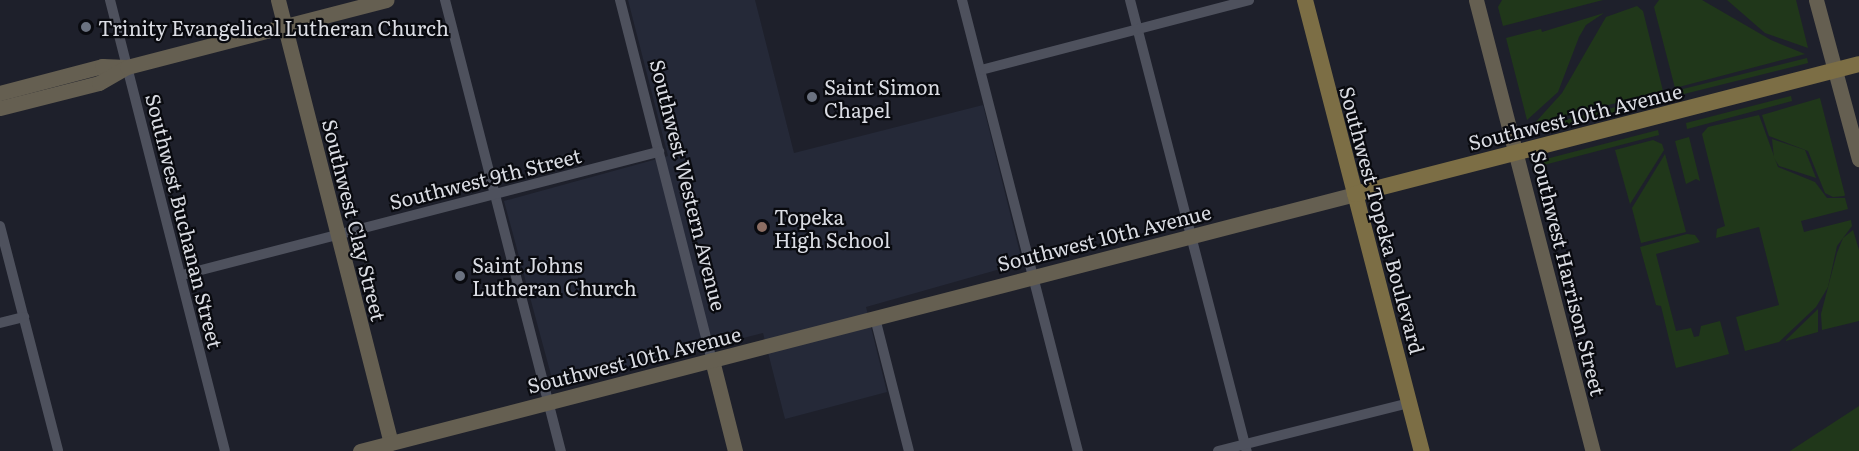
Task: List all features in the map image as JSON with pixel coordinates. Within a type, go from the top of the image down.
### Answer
[{"type":"main road","name":"Southwest Topeka Boulevard","points":[[1305,0],[1422,451]]},
{"type":"main road","name":"Southwest 10th Avenue","points":[[1355,194],[1859,64]]},
{"type":"street","name":"Southwest Buchanan Street","points":[[110,0],[182,275],[225,451]]},
{"type":"street","name":"Southwest Clay Street","points":[[278,0],[392,447]]},
{"type":"street","points":[[0,108],[99,83],[127,67],[387,0]]},
{"type":"street","points":[[445,0],[561,451]]},
{"type":"street","name":"Southwest Western Avenue","points":[[620,0],[735,451]]},
{"type":"street","points":[[962,0],[1078,451]]},
{"type":"street","points":[[1130,0],[1246,448]]},
{"type":"street","points":[[981,70],[1249,0]]},
{"type":"street","name":"Southwest Harrison Street","points":[[1476,0],[1593,451]]},
{"type":"street","points":[[1816,0],[1859,159]]},
{"type":"street","points":[[0,93],[102,66],[127,67]]},
{"type":"street","name":"Southwest 9th Street","points":[[182,275],[659,152]]},
{"type":"street","name":"Southwest 10th Avenue","points":[[360,451],[392,447],[548,402],[1355,194]]},
{"type":"street","points":[[0,225],[58,451]]},
{"type":"street","points":[[0,323],[24,317]]},
{"type":"street","points":[[875,318],[909,451]]},
{"type":"street","points":[[1218,451],[1246,448],[1409,403]]},
{"type":"shaded area","name":"Topeka High School","points":[[628,0],[755,0],[794,153],[983,105],[1020,253],[1018,264],[866,307],[887,392],[785,419],[763,333],[554,386],[504,201],[668,156]]},
{"type":"green space","points":[[1502,0],[1603,0],[1503,26],[1498,7]]},
{"type":"green space","points":[[1659,0],[1702,0],[1771,40],[1805,54],[1675,88],[1654,7]]},
{"type":"green space","points":[[1727,0],[1796,0],[1808,48],[1765,33]]},
{"type":"green space","points":[[1637,6],[1643,11],[1663,91],[1534,124],[1562,93],[1606,17]]},
{"type":"green space","points":[[1604,13],[1586,25],[1579,37],[1558,92],[1527,120],[1506,38],[1541,29],[1542,32]]},
{"type":"green space","points":[[1807,58],[1808,63],[1676,96],[1675,91]]},
{"type":"green space","points":[[1663,95],[1664,100],[1546,130],[1545,125]]},
{"type":"green space","points":[[1791,96],[1792,101],[1687,129],[1686,123]]},
{"type":"green space","points":[[1820,98],[1844,196],[1833,197],[1825,193],[1808,151],[1769,136],[1762,115]]},
{"type":"green space","points":[[1759,115],[1778,167],[1815,182],[1827,198],[1845,198],[1848,209],[1801,221],[1804,232],[1851,220],[1852,226],[1837,246],[1828,287],[1816,307],[1779,342],[1745,351],[1736,317],[1779,305],[1759,227],[1716,238],[1717,229],[1725,226],[1702,134],[1708,127]]},
{"type":"green space","points":[[1658,130],[1659,135],[1540,166],[1538,161]]},
{"type":"green space","points":[[1689,137],[1700,181],[1696,179],[1686,184],[1675,141]]},
{"type":"green space","points":[[1772,139],[1805,150],[1816,178],[1779,166],[1774,158]]},
{"type":"green space","points":[[1653,140],[1662,144],[1664,150],[1630,204],[1615,150]]},
{"type":"green space","points":[[1665,154],[1686,232],[1641,243],[1632,208]]},
{"type":"green space","points":[[1853,230],[1859,250],[1859,321],[1822,330],[1821,314],[1837,253],[1843,238]]},
{"type":"green space","points":[[1687,234],[1695,235],[1700,242],[1656,254],[1676,331],[1691,328],[1694,337],[1699,336],[1701,326],[1720,321],[1729,354],[1676,368],[1661,306],[1656,305],[1640,247]]},
{"type":"green space","points":[[1818,309],[1818,332],[1786,341],[1786,340]]},
{"type":"green space","points":[[1859,406],[1859,451],[1790,451]]},
{"type":"place","name":"Trinity Evangelical Lutheran Church","points":[[86,27]]},
{"type":"place","name":"Saint Simon Chapel","points":[[812,97]]},
{"type":"place","name":"Topeka High School","points":[[762,227]]},
{"type":"place","name":"Saint Johns Lutheran Church","points":[[460,276]]}]
